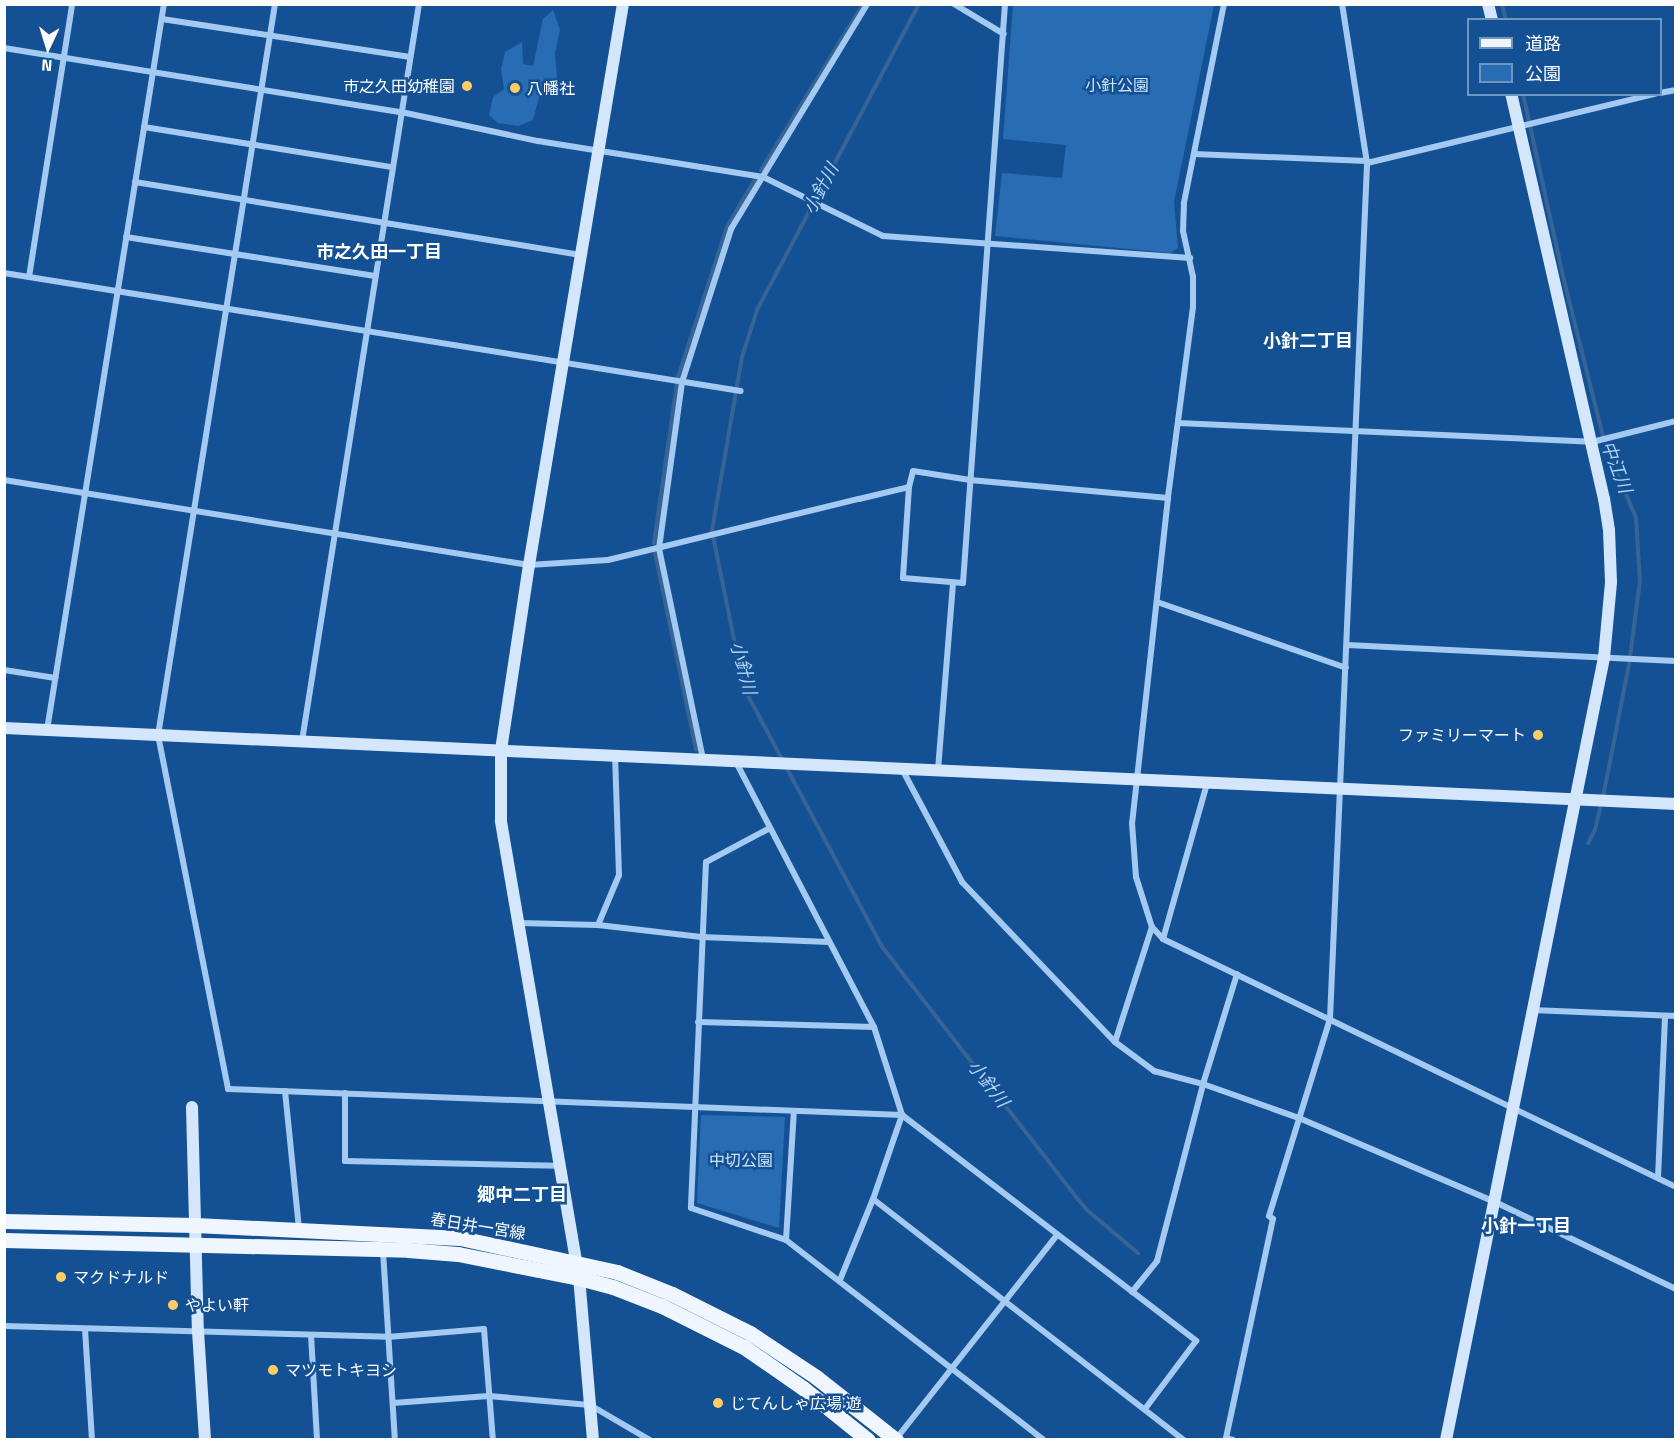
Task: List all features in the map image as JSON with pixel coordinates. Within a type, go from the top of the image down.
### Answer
[{"type":"main road","name":"春日井一宮線","points":[[4,1221],[195,1225],[460,1238],[617,1272],[661,1289],[750,1333],[816,1377],[896,1439]]},
{"type":"main road","name":"春日井一宮線","points":[[4,1240],[195,1244],[459,1254],[579,1278],[613,1287],[662,1306],[744,1347],[803,1388],[868,1440]]},
{"type":"street","points":[[29,277],[72,4]]},
{"type":"street","points":[[47,730],[164,4]]},
{"type":"street","points":[[275,4],[158,735],[228,1089],[902,1115]]},
{"type":"street","points":[[302,741],[419,4]]},
{"type":"street","points":[[593,1440],[579,1278],[501,821],[501,750],[529,565],[623,4]]},
{"type":"street","points":[[703,760],[659,548],[682,382],[731,229],[867,4]]},
{"type":"street","points":[[954,4],[1004,34]]},
{"type":"street","points":[[1005,4],[990,244],[970,480],[963,583],[903,578],[909,487],[913,471],[970,480],[1168,498]]},
{"type":"street","points":[[1224,4],[1184,203],[1183,231],[1190,258],[1193,307],[1168,498],[1137,780],[1132,850],[1136,877],[1152,927],[1163,939],[1676,1187]]},
{"type":"street","points":[[1229,1439],[1273,1219],[1269,1216],[1330,1019],[1367,162],[1342,4]]},
{"type":"street","points":[[162,19],[410,57]]},
{"type":"street","points":[[4,48],[401,112],[538,141],[763,177],[883,236],[1190,258]]},
{"type":"street","points":[[1446,1440],[1574,800],[1608,658],[1611,555],[1594,441],[1521,126],[1512,96]]},
{"type":"street","points":[[1194,154],[1367,162],[1647,96]]},
{"type":"street","points":[[144,127],[392,167]]},
{"type":"street","points":[[135,182],[582,255]]},
{"type":"street","points":[[126,237],[375,276]]},
{"type":"street","points":[[4,273],[741,391]]},
{"type":"street","points":[[1178,423],[1356,433],[1594,441],[1676,421]]},
{"type":"street","points":[[4,480],[529,565],[608,560],[909,487]]},
{"type":"street","points":[[938,771],[953,583]]},
{"type":"street","points":[[1157,602],[1346,668]]},
{"type":"street","points":[[1347,645],[1676,661]]},
{"type":"street","points":[[4,670],[55,678]]},
{"type":"street","points":[[4,728],[501,750],[615,758],[902,768],[1676,804]]},
{"type":"street","points":[[598,925],[619,874],[615,758]]},
{"type":"street","points":[[736,762],[874,1027],[902,1115],[1196,1341],[1145,1409]]},
{"type":"street","points":[[902,768],[962,882],[1115,1042],[1154,1071],[1203,1084],[1299,1118],[1493,1201],[1676,1288]]},
{"type":"street","points":[[1163,939],[1207,783]]},
{"type":"street","points":[[770,828],[706,862],[691,1208],[786,1240],[1044,1440]]},
{"type":"street","points":[[518,923],[598,925],[701,937],[829,942]]},
{"type":"street","points":[[1115,1042],[1152,927]]},
{"type":"street","points":[[1132,1292],[1157,1261],[1203,1084],[1237,974]]},
{"type":"street","points":[[1532,1010],[1676,1016]]},
{"type":"street","points":[[1658,1178],[1665,1016]]},
{"type":"street","points":[[698,1022],[874,1027]]},
{"type":"street","points":[[285,1090],[299,1230]]},
{"type":"street","points":[[345,1093],[345,1161],[559,1166]]},
{"type":"street","points":[[192,1107],[198,1331],[205,1440]]},
{"type":"street","points":[[786,1240],[794,1111]]},
{"type":"street","points":[[840,1280],[873,1199],[902,1115]]},
{"type":"street","points":[[873,1199],[1184,1440]]},
{"type":"street","points":[[896,1439],[1057,1235]]},
{"type":"street","points":[[383,1250],[395,1440]]},
{"type":"street","points":[[4,1326],[388,1337],[484,1329],[493,1440]]},
{"type":"street","points":[[85,1329],[92,1440]]},
{"type":"street","points":[[311,1335],[317,1440]]},
{"type":"street","points":[[393,1403],[489,1396],[590,1406],[650,1440]]},
{"type":"green space","name":"小針公園","points":[[1013,5],[1214,5],[1174,202],[1178,248],[1170,253],[995,236],[1002,173],[1062,178],[1066,145],[1003,139]]},
{"type":"green space","name":"八幡社","points":[[553,10],[560,30],[555,53],[557,78],[541,90],[533,120],[518,126],[498,123],[489,115],[493,97],[504,89],[501,69],[505,52],[522,42],[523,64],[533,66],[543,19]]},
{"type":"green space","name":"中切公園","points":[[701,1115],[785,1117],[779,1228],[697,1203]]},
{"type":"waterway","points":[[761,170],[863,4]]},
{"type":"waterway","name":"小針川","points":[[919,4],[757,310],[742,357],[712,531],[744,688],[883,948],[1076,1197],[1087,1210],[1138,1253]]},
{"type":"waterway","name":"中江川","points":[[1502,4],[1506,18]]},
{"type":"waterway","name":"中江川","points":[[1523,96],[1564,280],[1605,444],[1636,518],[1640,581],[1629,664],[1605,787],[1595,830],[1588,843]]},
{"type":"waterway","points":[[678,377],[727,227],[755,179]]},
{"type":"waterway","points":[[654,543],[677,384]]},
{"type":"waterway","points":[[655,553],[696,750]]},
{"type":"place","name":"市之久田幼稚園","points":[[467,86]]},
{"type":"place","name":"八幡社","points":[[515,88]]},
{"type":"place","name":"ファミリーマート","points":[[1538,735]]},
{"type":"place","name":"マクドナルド","points":[[61,1277]]},
{"type":"place","name":"やよい軒","points":[[173,1305]]},
{"type":"place","name":"マツモトキヨシ","points":[[273,1370]]},
{"type":"place","name":"じてんしゃ広場 遊","points":[[718,1403]]},
{"type":"district","name":"市之久田一丁目","points":[[379,252]]},
{"type":"district","name":"小針二丁目","points":[[1308,341]]},
{"type":"district","name":"郷中二丁目","points":[[522,1195]]},
{"type":"district","name":"小針一丁目","points":[[1526,1226]]}]
